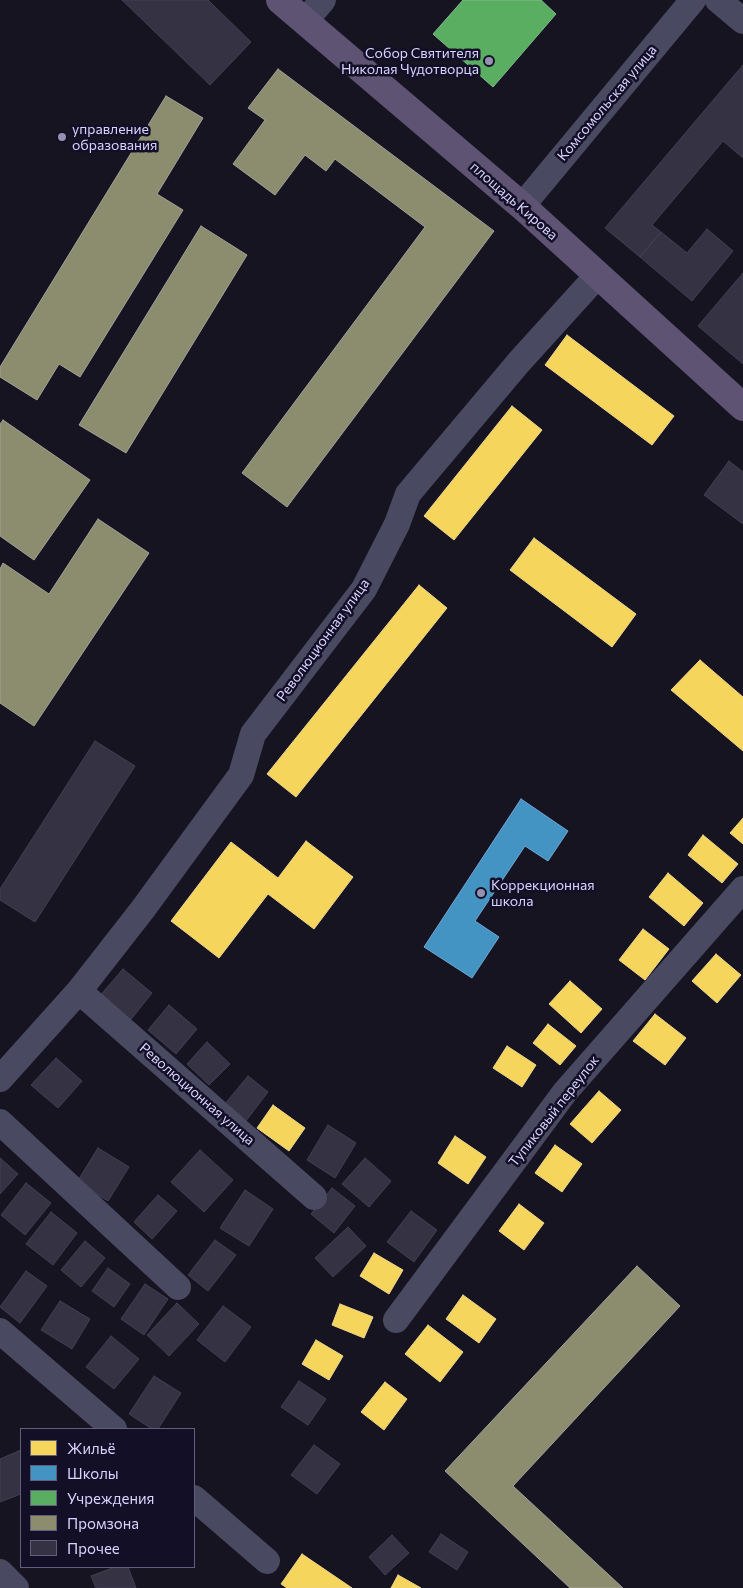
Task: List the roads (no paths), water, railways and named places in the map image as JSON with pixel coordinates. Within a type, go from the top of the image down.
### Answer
[{"type":"main road","name":"площадь Кирова","points":[[280,0],[522,206],[743,407]]},
{"type":"street","points":[[305,21],[324,0]]},
{"type":"street","name":"Комсомольская улица","points":[[522,206],[693,0]]},
{"type":"street","points":[[718,0],[743,21]]},
{"type":"street","name":"Революционная улица","points":[[4,1065],[79,991],[143,909],[241,774],[253,734],[364,589],[397,524],[408,494],[519,362],[598,276]]},
{"type":"street","name":"Тупиковый переулок","points":[[396,1320],[564,1092],[743,889]]},
{"type":"street","name":"Революционная улица","points":[[79,991],[314,1197]]},
{"type":"street","points":[[0,1122],[178,1287]]},
{"type":"street","points":[[0,1331],[113,1428]]},
{"type":"street","points":[[195,1499],[267,1561]]},
{"type":"street","points":[[0,1572],[16,1588]]},
{"type":"place","name":"Собор Святителя Николая Чудотворца","points":[[489,61]]},
{"type":"place","name":"управление образования","points":[[62,137]]},
{"type":"place","name":"Коррекционная школа","points":[[481,893]]}]
